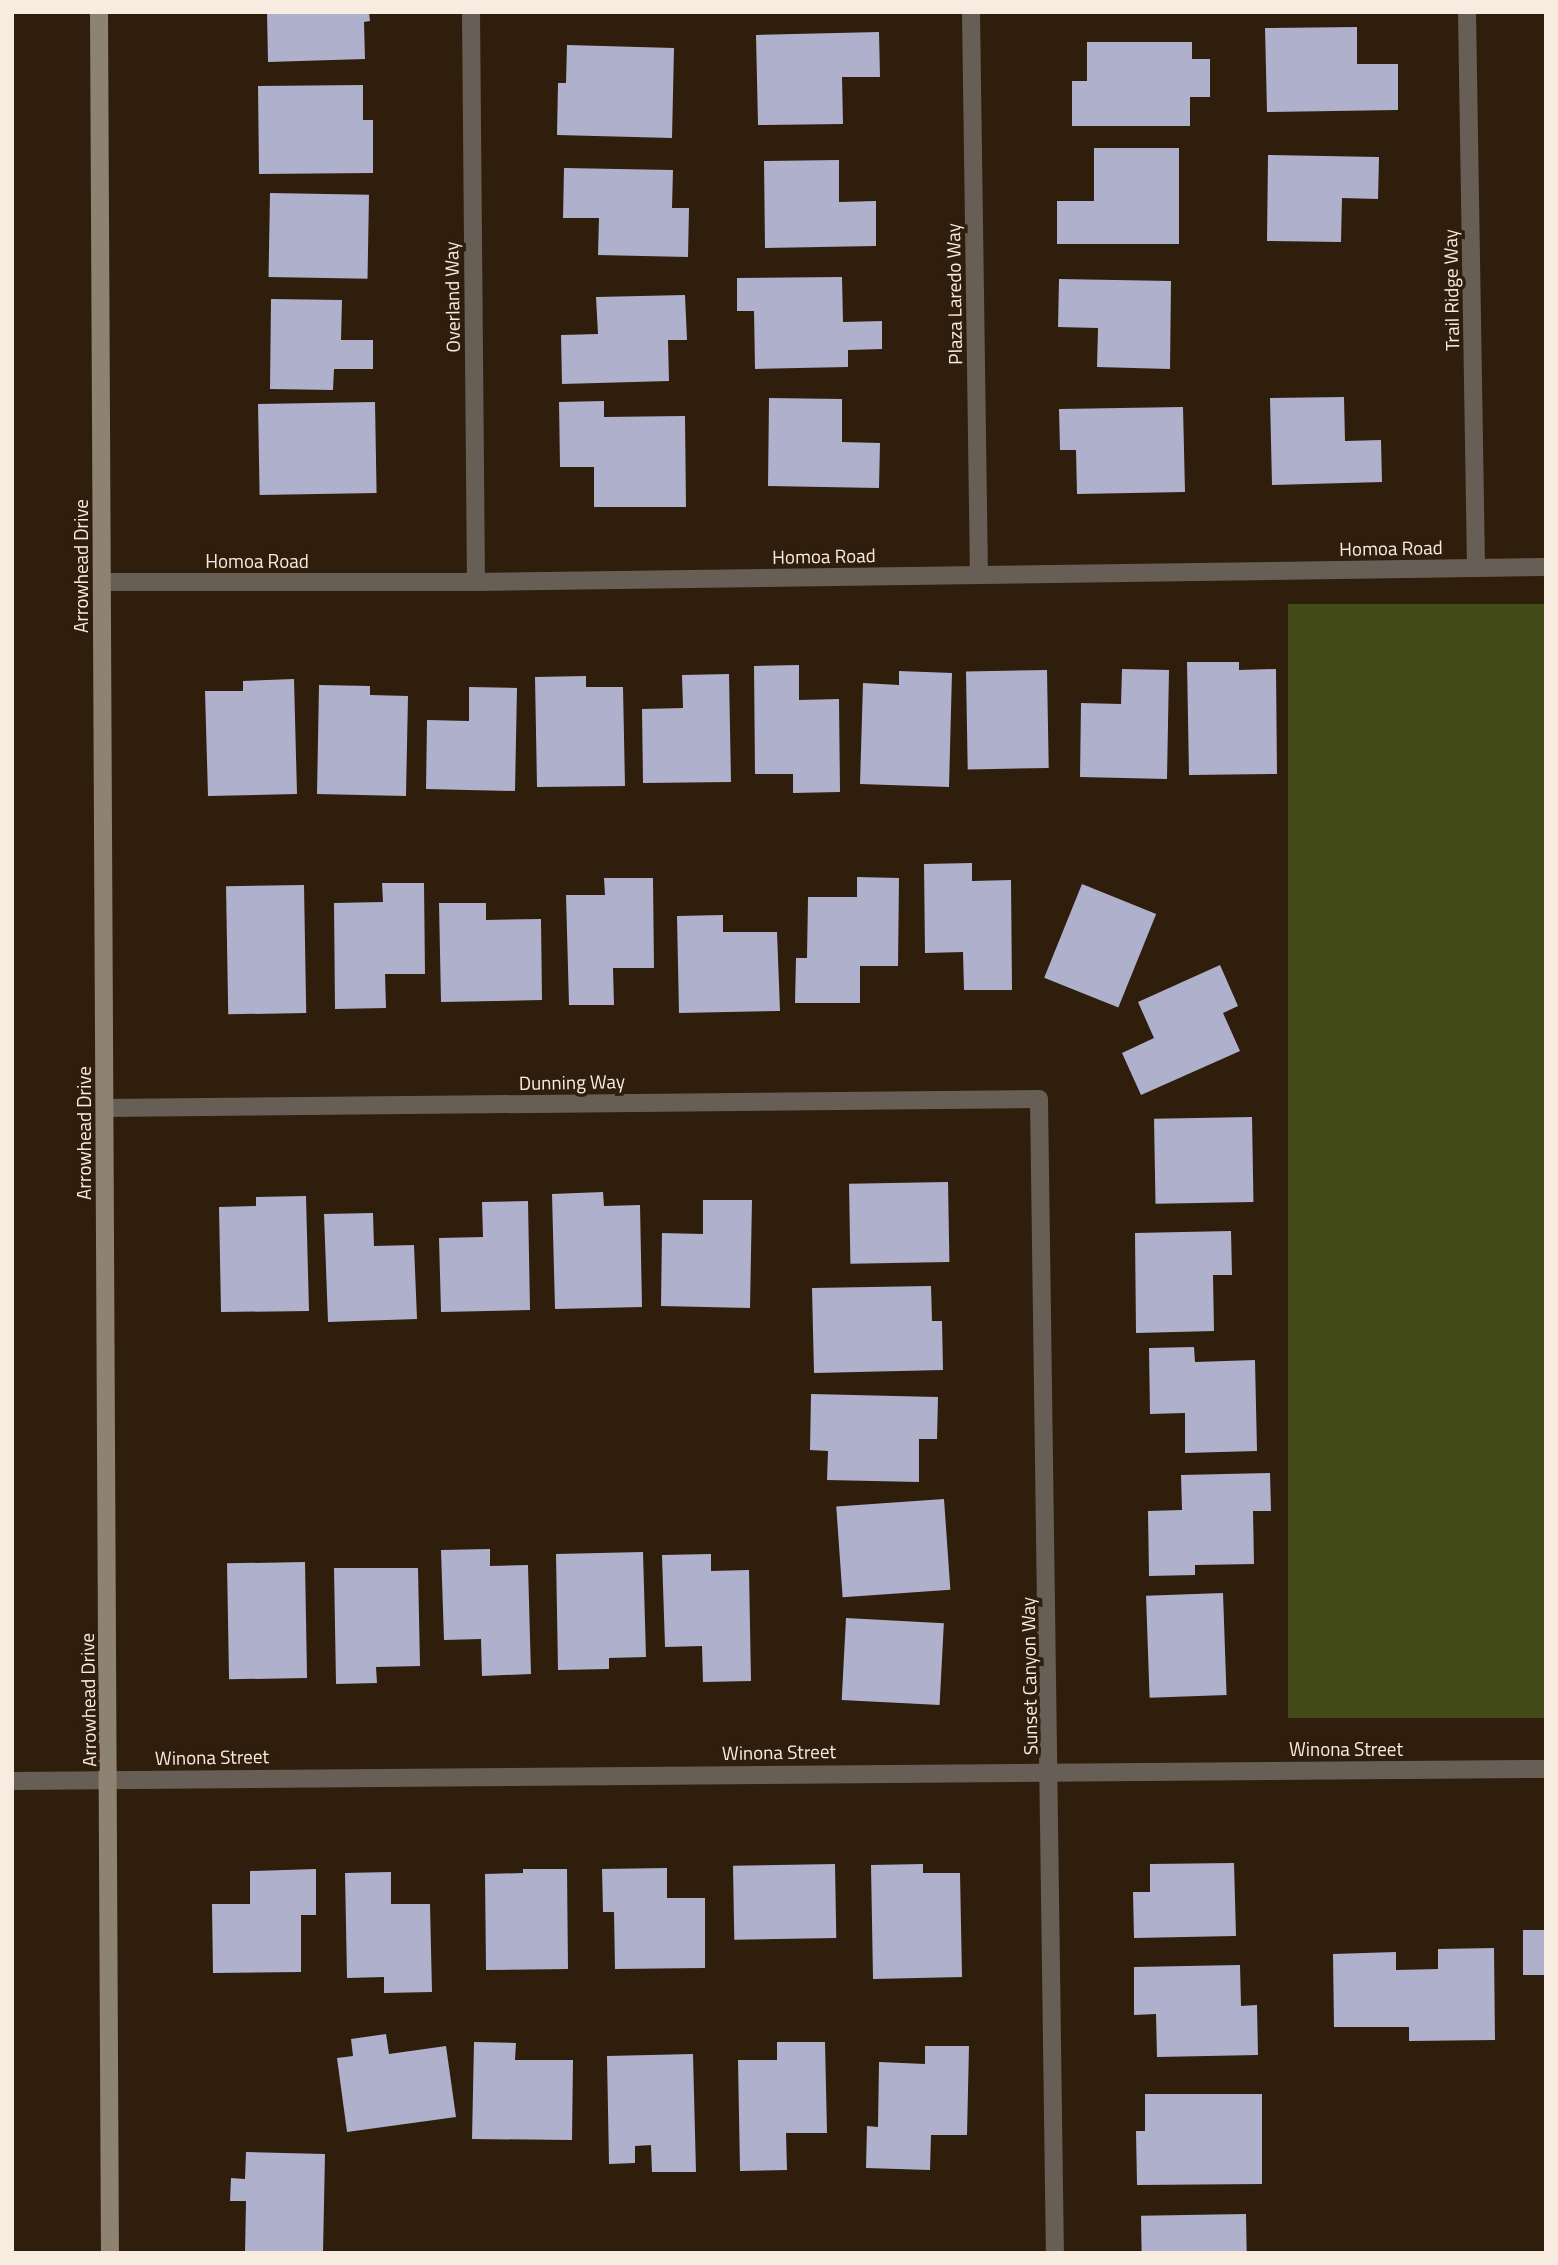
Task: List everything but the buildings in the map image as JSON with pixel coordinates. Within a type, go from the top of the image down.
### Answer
[{"type":"main road","name":"Arrowhead Drive","points":[[99,12],[110,1780],[110,2253]]},
{"type":"street","name":"Overland Way","points":[[471,12],[476,582]]},
{"type":"street","name":"Plaza Laredo Way","points":[[971,12],[979,575]]},
{"type":"street","name":"Trail Ridge Way","points":[[1468,12],[1476,568]]},
{"type":"street","name":"Homoa Road","points":[[102,582],[476,582],[1546,567]]},
{"type":"street","name":"Dunning Way","points":[[105,1108],[1039,1099]]},
{"type":"street","name":"Sunset Canyon Way","points":[[1039,1099],[1051,1770],[1055,2253]]},
{"type":"street","name":"Winona Street","points":[[12,1780],[1051,1770],[1546,1769]]},
{"type":"green space","points":[[1288,604],[1546,604],[1546,1718],[1288,1718]]}]
